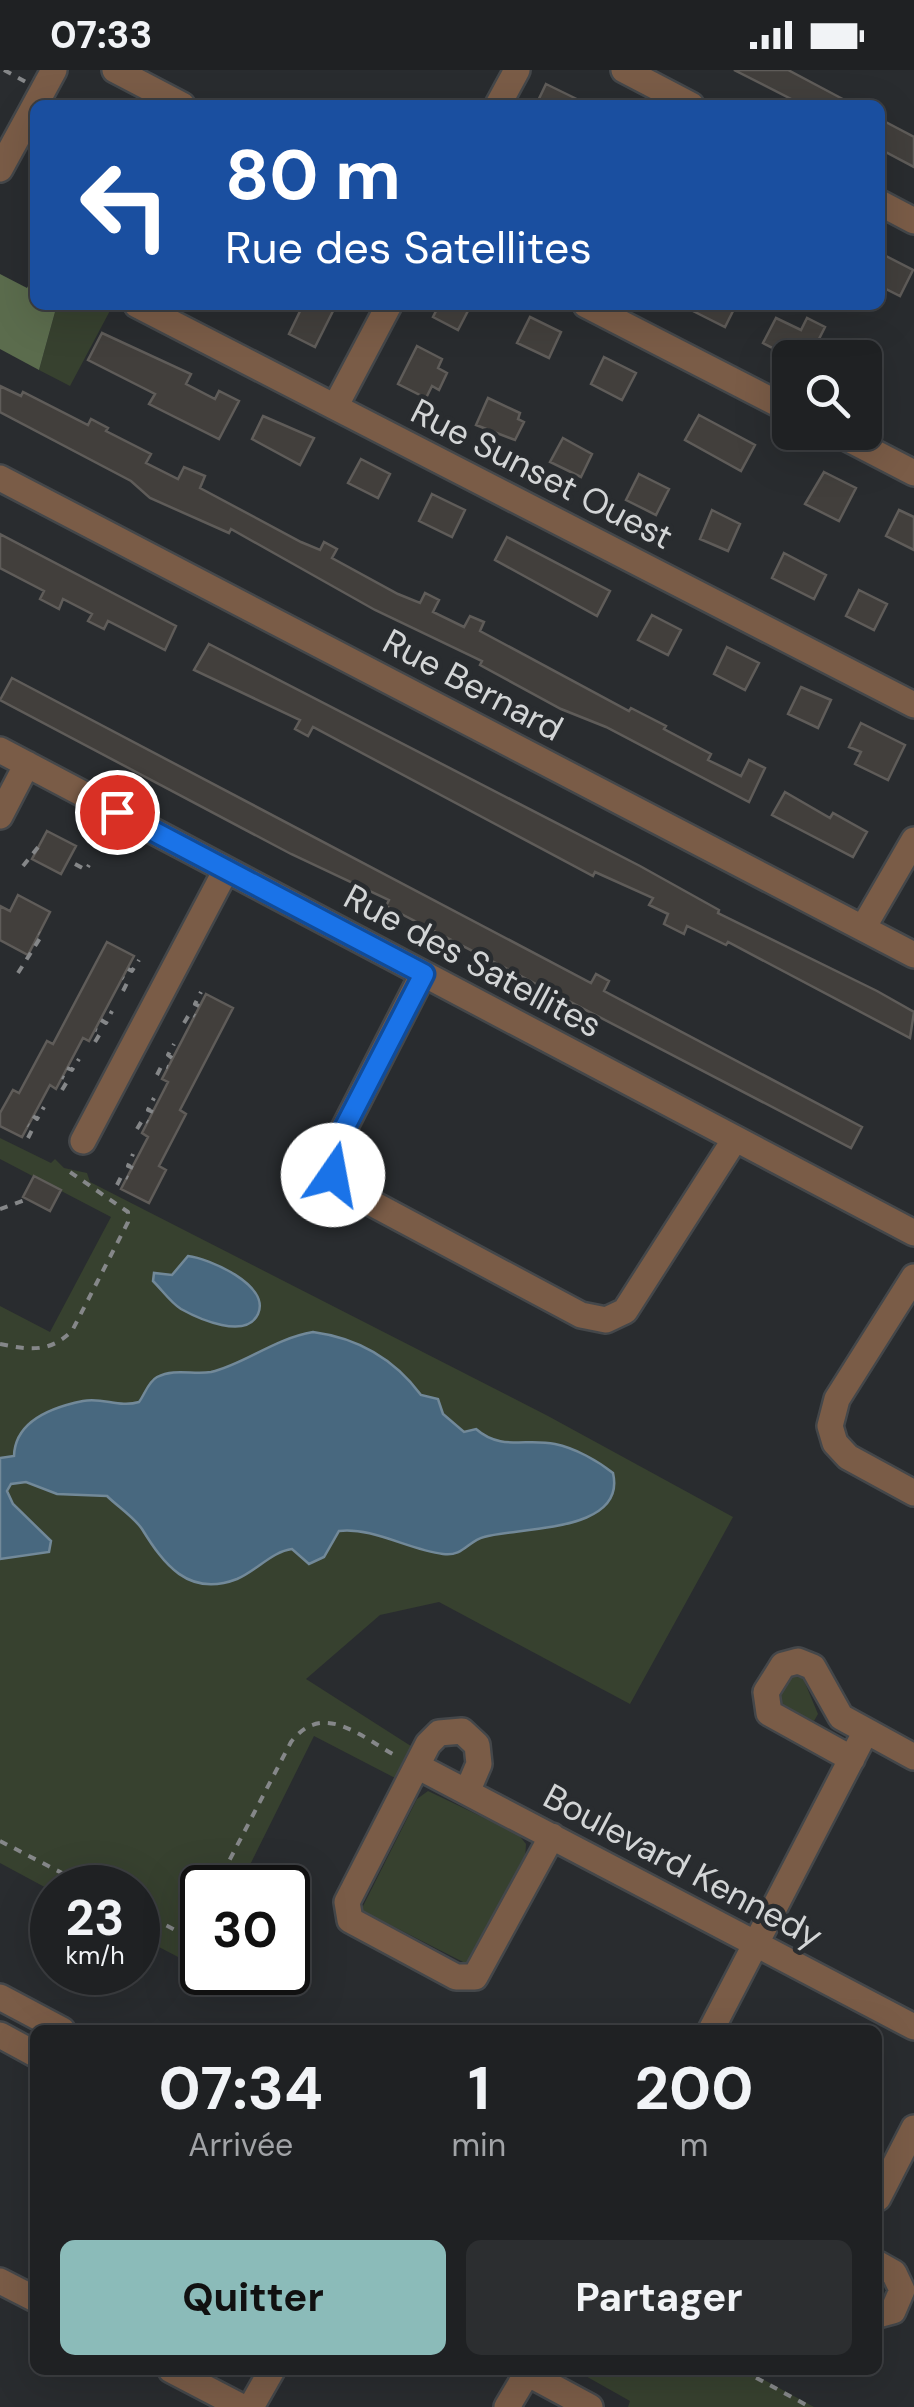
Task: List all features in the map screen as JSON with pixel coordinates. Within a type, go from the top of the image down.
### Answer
[{"type":"street","points":[[38,100],[54,70]]},
{"type":"street","points":[[115,70],[172,100]]},
{"type":"street","points":[[501,100],[517,70]]},
{"type":"street","points":[[624,70],[682,100]]},
{"type":"street","points":[[0,169],[30,114]]},
{"type":"street","points":[[885,206],[914,221]]},
{"type":"street","name":"Rue Sunset Ouest","points":[[147,310],[914,705]]},
{"type":"street","points":[[335,406],[386,310]]},
{"type":"street","points":[[596,310],[772,401]]},
{"type":"street","points":[[869,450],[914,473]]},
{"type":"street","name":"Rue Bernard","points":[[0,478],[914,954]]},
{"type":"street","name":"Rue des Satellites","points":[[0,750],[914,1234]]},
{"type":"street","points":[[0,816],[27,764]]},
{"type":"street","points":[[863,928],[914,840]]},
{"type":"street","points":[[83,1141],[226,870]]},
{"type":"street","points":[[424,974],[335,1146],[333,1175],[349,1192],[565,1306],[600,1320],[625,1311],[735,1138]]},
{"type":"street","points":[[914,1277],[836,1399],[830,1426],[835,1444],[848,1458],[914,1492]]},
{"type":"street","points":[[852,1759],[769,1713],[766,1692],[777,1671],[791,1662],[813,1667],[835,1712],[914,1757]]},
{"type":"street","points":[[467,1792],[480,1755],[474,1740],[462,1731],[446,1730],[432,1738],[413,1764],[347,1902],[347,1914],[355,1924],[456,1977],[474,1977],[552,1836]]},
{"type":"street","points":[[714,2025],[866,1732]]},
{"type":"street","name":"Boulevard Kennedy","points":[[413,1764],[914,2027]]},
{"type":"street","points":[[0,1998],[52,2025]]},
{"type":"street","points":[[0,2035],[30,2051]]},
{"type":"street","points":[[882,2190],[914,2128]]},
{"type":"street","points":[[882,2266],[894,2274],[902,2290],[892,2311],[882,2314]]},
{"type":"street","points":[[0,2280],[30,2296]]},
{"type":"street","points":[[181,2375],[242,2407]]},
{"type":"street","points":[[252,2407],[269,2375]]},
{"type":"street","points":[[507,2407],[526,2375]]},
{"type":"street","points":[[535,2375],[590,2407]]},
{"type":"path","points":[[4,70],[18,77]]},
{"type":"path","points":[[23,866],[39,846]]},
{"type":"path","points":[[75,864],[86,870],[89,865]]},
{"type":"path","points":[[18,974],[31,960],[42,935],[39,933]]},
{"type":"path","points":[[128,969],[132,972],[139,960]]},
{"type":"path","points":[[122,978],[128,981],[122,991]]},
{"type":"path","points":[[200,992],[195,1004],[200,1006]]},
{"type":"path","points":[[101,1020],[106,1023],[112,1011]]},
{"type":"path","points":[[184,1024],[190,1013],[195,1016]]},
{"type":"path","points":[[96,1030],[101,1032],[96,1042]]},
{"type":"path","points":[[172,1058],[168,1056],[174,1044]]},
{"type":"path","points":[[67,1068],[72,1070],[79,1059]]},
{"type":"path","points":[[157,1075],[162,1064],[168,1067]]},
{"type":"path","points":[[62,1077],[68,1080],[62,1090]]},
{"type":"path","points":[[153,1112],[148,1110],[154,1098]]},
{"type":"path","points":[[33,1116],[38,1119],[44,1107]]},
{"type":"path","points":[[138,1129],[142,1119],[148,1122]]},
{"type":"path","points":[[28,1125],[33,1128],[28,1138]]},
{"type":"path","points":[[132,1168],[128,1166],[134,1154]]},
{"type":"path","points":[[0,1344],[48,1348],[72,1331],[128,1222],[128,1212],[73,1179],[70,1172]]},
{"type":"path","points":[[117,1185],[122,1175],[128,1178]]},
{"type":"path","points":[[0,1209],[28,1199]]},
{"type":"path","points":[[227,1865],[304,1724],[319,1720],[340,1726],[413,1764]]},
{"type":"path","points":[[0,1841],[46,1865]]},
{"type":"path","points":[[751,2375],[810,2407]]},
{"type":"green space","points":[[0,274],[27,288],[30,282],[30,310],[62,310],[55,312],[39,370],[0,349]]},
{"type":"green space","points":[[110,310],[70,386],[39,370],[55,312]]},
{"type":"green space","points":[[0,1138],[51,1163],[55,1159],[64,1168],[87,1173],[90,1182],[548,1416],[733,1517],[630,1704],[439,1602],[380,1615],[306,1679],[414,1748],[397,1779],[314,1736],[250,1865],[180,1865],[180,1958],[160,1948],[160,1865],[30,1865],[30,1879],[0,1863],[0,1306],[50,1332],[111,1217],[0,1159]]},
{"type":"green space","points":[[791,1676],[803,1678],[818,1714],[814,1721],[780,1706],[779,1697]]},
{"type":"green space","points":[[428,1791],[518,1834],[526,1844],[525,1859],[469,1965],[361,1910],[417,1799]]},
{"type":"green space","points":[[584,2375],[755,2375],[814,2407],[628,2407],[630,2401]]},
{"type":"water","points":[[188,1256],[209,1262],[247,1283],[260,1303],[252,1322],[233,1326],[210,1322],[170,1300],[153,1281],[154,1273],[172,1275]]},
{"type":"water","points":[[313,1332],[345,1339],[387,1361],[421,1395],[438,1399],[443,1414],[464,1432],[476,1429],[504,1442],[555,1444],[586,1456],[613,1473],[613,1493],[604,1507],[588,1517],[484,1537],[456,1553],[430,1552],[365,1532],[339,1531],[324,1557],[309,1564],[292,1549],[278,1553],[237,1579],[204,1584],[168,1565],[139,1525],[107,1496],[57,1494],[26,1482],[11,1484],[7,1491],[13,1504],[51,1541],[49,1552],[0,1559],[0,1458],[14,1456],[16,1444],[28,1425],[60,1407],[83,1401],[139,1402],[157,1377],[211,1372]]},
{"type":"building","points":[[734,70],[788,70],[845,100],[793,100]]},
{"type":"building","points":[[546,84],[579,100],[538,100]]},
{"type":"building","points":[[885,122],[914,137],[914,167],[885,152]]},
{"type":"building","points":[[885,256],[913,270],[900,296],[885,288]]},
{"type":"building","points":[[301,310],[334,310],[315,347],[289,334]]},
{"type":"building","points":[[436,310],[468,310],[458,330],[433,317]]},
{"type":"building","points":[[691,310],[734,310],[725,327]]},
{"type":"building","points":[[530,317],[561,332],[549,358],[517,343]]},
{"type":"building","points":[[776,318],[801,330],[807,318],[825,327],[818,340],[772,340],[772,348],[763,343]]},
{"type":"building","points":[[102,333],[191,374],[186,384],[215,399],[219,391],[239,401],[219,439],[149,404],[155,394],[88,360]]},
{"type":"building","points":[[417,346],[442,359],[438,368],[447,373],[439,390],[432,386],[426,398],[398,384]]},
{"type":"building","points":[[604,357],[636,373],[622,400],[591,384]]},
{"type":"building","points":[[0,386],[21,396],[23,392],[88,425],[91,419],[151,454],[146,463],[178,479],[184,467],[205,476],[200,488],[301,542],[320,550],[324,542],[337,549],[332,558],[398,594],[420,603],[425,593],[439,600],[433,612],[464,627],[470,616],[484,622],[480,631],[629,711],[631,708],[666,726],[664,729],[711,754],[708,760],[741,776],[749,760],[765,768],[749,802],[606,727],[561,709],[480,665],[482,661],[375,610],[231,529],[229,533],[150,498],[131,481],[0,412]]},
{"type":"building","points":[[488,398],[520,413],[518,419],[524,422],[515,440],[476,425]]},
{"type":"building","points":[[699,415],[755,445],[741,471],[685,440]]},
{"type":"building","points":[[263,416],[314,438],[300,465],[252,439]]},
{"type":"building","points":[[563,438],[592,454],[581,477],[550,462]]},
{"type":"building","points":[[361,459],[390,474],[378,498],[348,483]]},
{"type":"building","points":[[824,472],[856,488],[839,521],[805,504]]},
{"type":"building","points":[[639,474],[669,489],[656,515],[626,500]]},
{"type":"building","points":[[432,494],[465,510],[452,537],[419,521]]},
{"type":"building","points":[[712,510],[740,524],[728,551],[700,539]]},
{"type":"building","points":[[899,510],[914,517],[914,550],[886,536]]},
{"type":"building","points":[[0,534],[176,626],[165,650],[108,621],[104,629],[88,621],[92,614],[63,599],[59,609],[40,599],[44,591],[0,568]]},
{"type":"building","points":[[507,537],[610,591],[597,616],[495,560]]},
{"type":"building","points":[[784,553],[826,575],[814,599],[772,578]]},
{"type":"building","points":[[859,590],[887,604],[874,630],[846,616]]},
{"type":"building","points":[[652,615],[681,630],[668,655],[638,640]]},
{"type":"building","points":[[209,644],[640,866],[719,910],[718,913],[877,991],[914,1012],[910,1038],[728,942],[726,945],[687,926],[684,934],[664,924],[668,914],[649,905],[653,898],[595,872],[593,876],[313,727],[308,736],[295,729],[300,720],[194,670]]},
{"type":"building","points":[[727,647],[759,663],[745,690],[714,674]]},
{"type":"building","points":[[12,678],[591,983],[596,974],[609,981],[604,991],[862,1127],[851,1148],[386,906],[389,900],[291,854],[0,700]]},
{"type":"building","points":[[801,687],[831,700],[818,728],[788,714]]},
{"type":"building","points":[[861,723],[905,745],[888,780],[855,764],[861,752],[849,747]]},
{"type":"building","points":[[785,792],[830,818],[833,813],[867,832],[853,857],[772,815]]},
{"type":"building","points":[[47,831],[76,846],[61,874],[32,859]]},
{"type":"building","points":[[18,895],[50,912],[28,955],[0,940],[0,906],[10,911]]},
{"type":"building","points":[[107,942],[134,956],[89,1041],[83,1038],[56,1089],[50,1085],[22,1137],[0,1126],[0,1113],[13,1090],[19,1093],[47,1041],[53,1044]]},
{"type":"building","points":[[206,994],[233,1008],[180,1110],[186,1114],[159,1166],[166,1170],[149,1203],[121,1189],[148,1137],[142,1133],[168,1082],[162,1079]]},
{"type":"building","points":[[34,1176],[61,1190],[50,1211],[23,1197]]},
{"type":"route","points":[[117,812],[424,974],[335,1146],[330,1160],[333,1175]]}]
